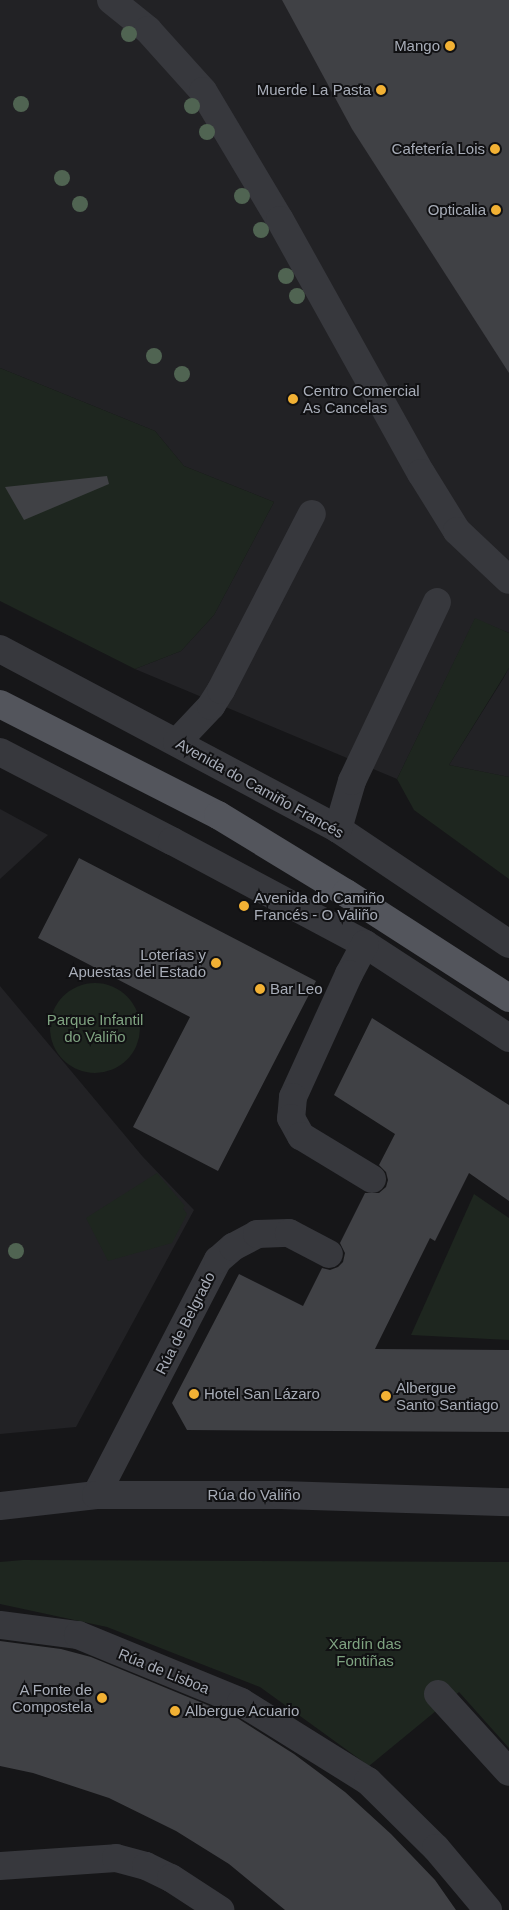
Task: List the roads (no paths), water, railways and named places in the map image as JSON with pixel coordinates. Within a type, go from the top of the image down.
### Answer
[{"type":"main road","points":[[0,704],[218,815],[346,893],[509,998]]},
{"type":"street","points":[[111,0],[148,30],[203,91],[280,220],[421,473],[457,531],[509,580]]},
{"type":"street","points":[[177,742],[211,706],[221,690],[312,514]]},
{"type":"street","points":[[338,829],[352,781],[437,602]]},
{"type":"street","name":"Avenida do Camiño Francés","points":[[0,649],[338,829],[509,944]]},
{"type":"street","points":[[0,752],[365,944],[509,1038]]},
{"type":"street","points":[[365,944],[293,1098],[290,1118],[301,1136],[372,1180]]},
{"type":"street","name":"Rúa de Belgrado","points":[[96,1495],[218,1260],[233,1247],[258,1234],[289,1233],[329,1254]]},
{"type":"street","name":"Rúa do Valiño","points":[[0,1506],[96,1495],[281,1495],[509,1502]]},
{"type":"street","name":"Rúa de Lisboa","points":[[0,1625],[78,1636],[241,1702],[368,1781],[436,1848],[488,1910]]},
{"type":"street","points":[[438,1694],[509,1772]]},
{"type":"street","points":[[0,1866],[116,1858],[146,1866],[162,1874],[220,1910]]},
{"type":"place","name":"Mango","points":[[450,46]]},
{"type":"place","name":"Muerde La Pasta","points":[[381,90]]},
{"type":"place","name":"Cafetería Lois","points":[[495,149]]},
{"type":"place","name":"Opticalia","points":[[496,210]]},
{"type":"place","name":"Centro Comercial As Cancelas","points":[[293,399]]},
{"type":"place","name":"Avenida do Camiño Francés - O Valiño","points":[[244,906]]},
{"type":"place","name":"Loterías y Apuestas del Estado","points":[[216,963]]},
{"type":"place","name":"Bar Leo","points":[[260,989]]},
{"type":"place","name":"Hotel San Lázaro","points":[[194,1394]]},
{"type":"place","name":"Albergue Santo Santiago","points":[[386,1396]]},
{"type":"place","name":"A Fonte de Compostela","points":[[102,1698]]},
{"type":"place","name":"Albergue Acuario","points":[[175,1711]]},
{"type":"park label","name":"Parque Infantil do Valiño","points":[[95,1028]]},
{"type":"park label","name":"Xardín das Fontiñas","points":[[365,1652]]}]
